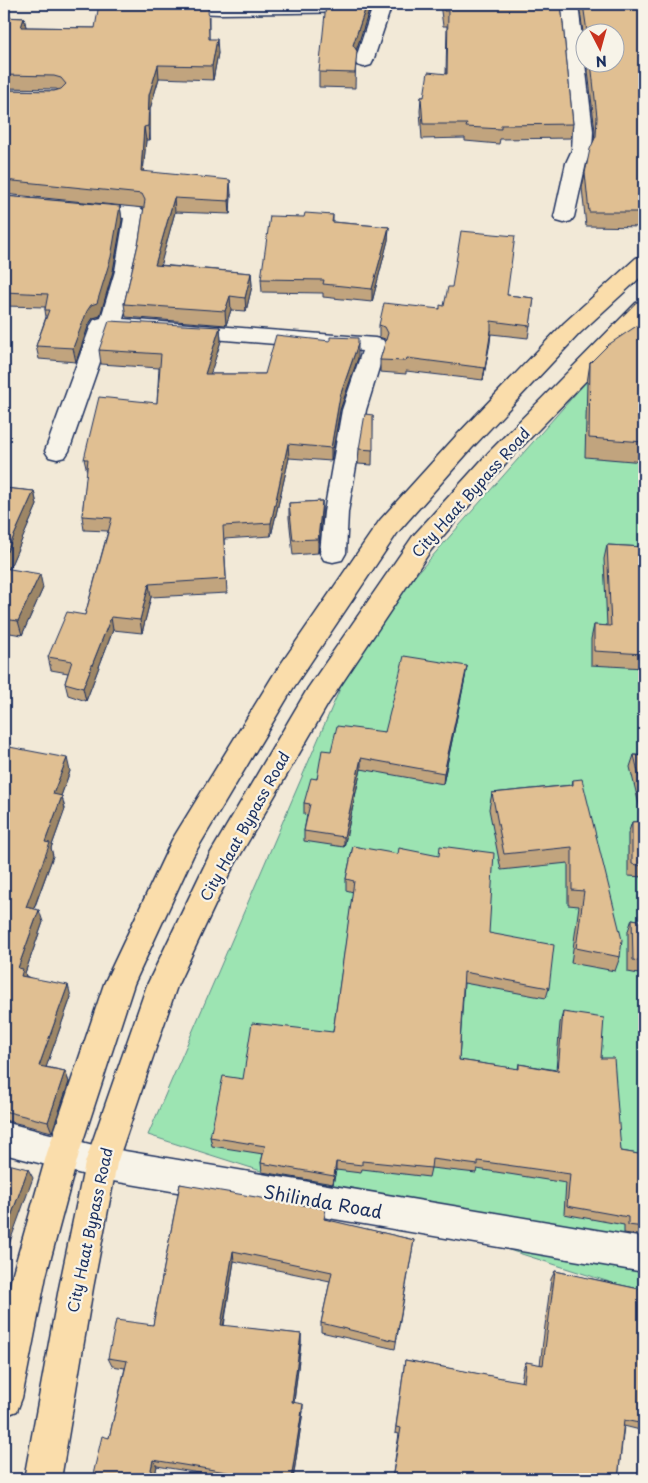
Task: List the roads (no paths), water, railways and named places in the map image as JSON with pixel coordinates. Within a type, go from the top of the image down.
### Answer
[{"type":"main road","points":[[4,1398],[29,1276],[63,1154],[119,984],[182,849],[283,682],[389,526],[464,442],[572,328],[644,263]]},
{"type":"main road","name":"City Haat Bypass Road","points":[[42,1479],[76,1288],[101,1163],[166,976],[220,862],[318,696],[422,543],[497,458],[644,308]]},
{"type":"street","points":[[564,217],[576,163],[582,150],[583,131],[569,4]]},
{"type":"street","points":[[150,7],[382,5],[364,61]]},
{"type":"street","points":[[70,207],[135,213],[119,302],[109,326]]},
{"type":"street","points":[[57,451],[102,325],[164,328],[376,345],[354,410],[336,512],[333,553]]},
{"type":"street","name":"Shilinda Road","points":[[4,1138],[101,1163],[644,1255]]}]
